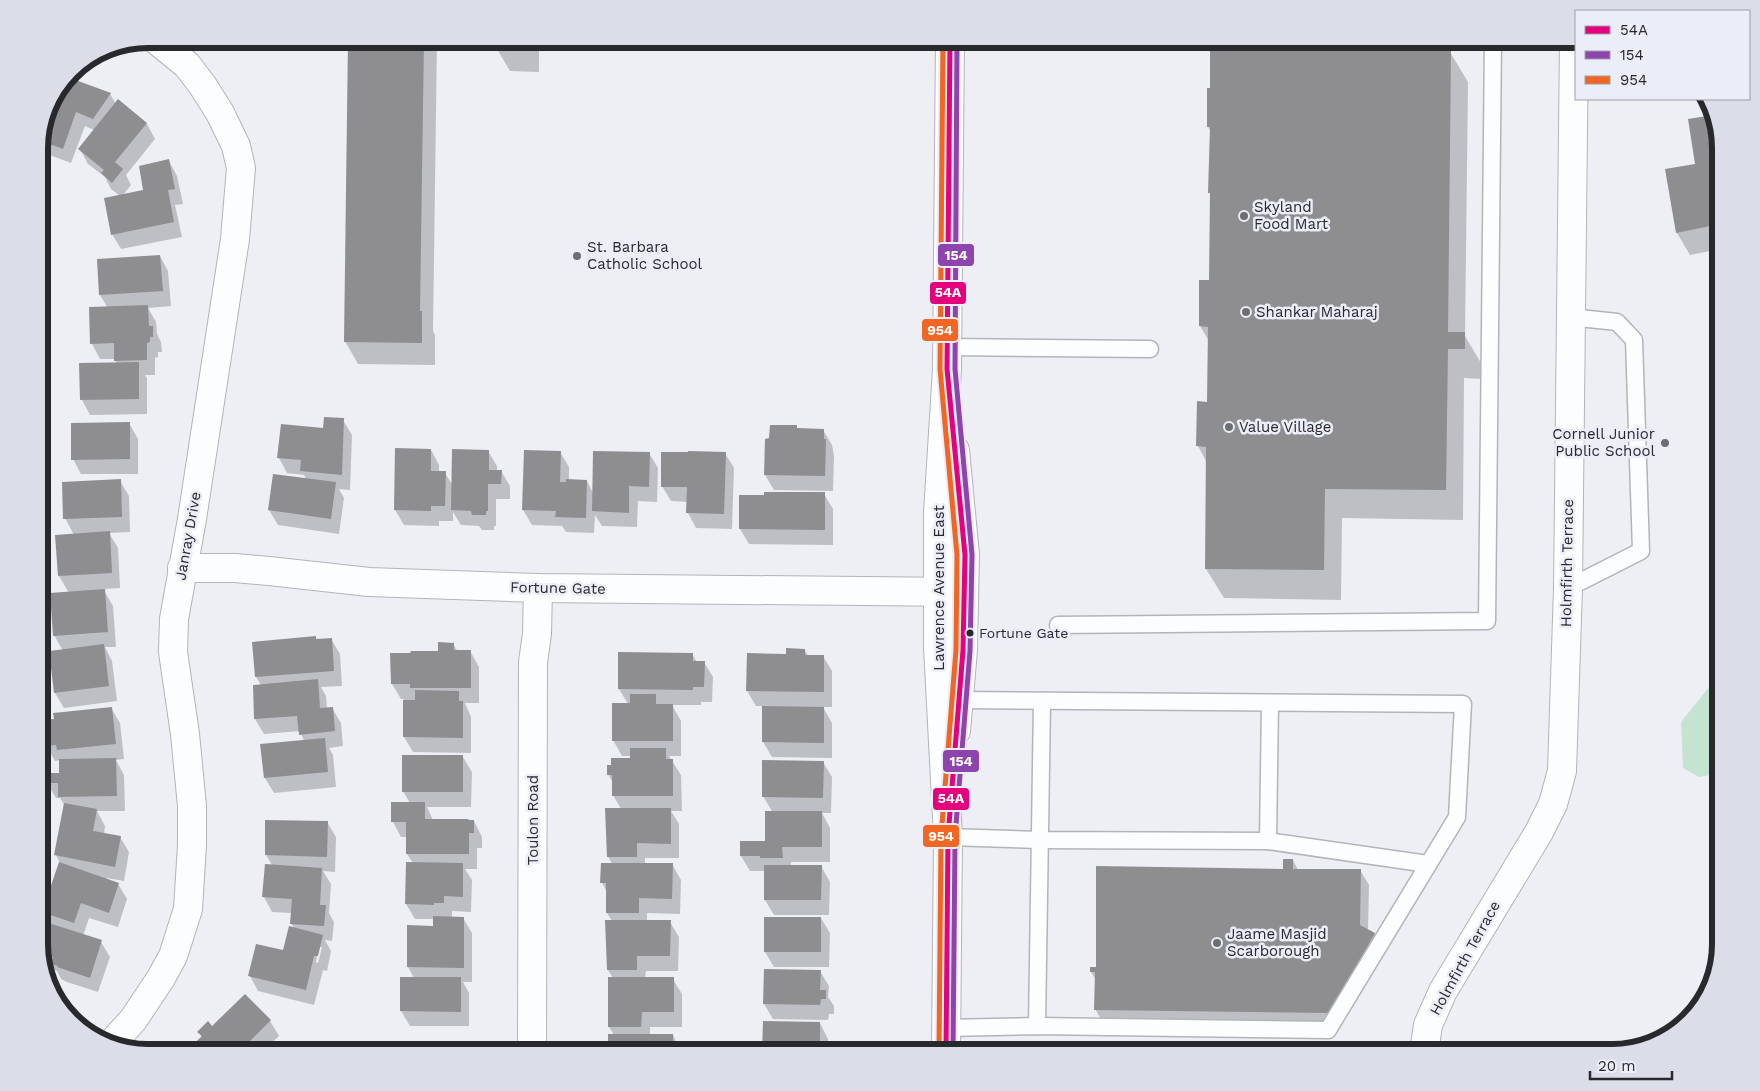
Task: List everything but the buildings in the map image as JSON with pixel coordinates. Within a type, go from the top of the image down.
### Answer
[{"type":"street","name":"Janray Drive","points":[[116,1038],[133,1020],[161,978],[173,956],[188,909],[192,845],[192,806],[185,734],[173,652],[174,619],[192,519],[235,239],[241,168],[236,146],[220,113],[187,65],[166,48]]},
{"type":"street","name":"Lawrence Avenue East","points":[[946,1040],[948,837],[938,647],[938,513],[947,358],[950,48]]},
{"type":"street","name":"Holmfirth Terrace","points":[[1425,1044],[1428,1025],[1443,991],[1539,832],[1553,804],[1562,771],[1568,588],[1574,48]]},
{"type":"street","name":"Lawrence Avenue East","points":[[947,358],[964,547],[965,592],[948,837]]},
{"type":"street","name":"Fortune Gate","points":[[182,568],[252,570],[369,582],[538,588],[965,592]]},
{"type":"street","name":"Toulon Road","points":[[532,1044],[533,672],[538,588]]},
{"type":"lane","points":[[1058,625],[1487,621],[1493,48]]},
{"type":"lane","points":[[1568,588],[1641,551],[1634,340],[1617,322],[1570,317]]},
{"type":"lane","points":[[947,358],[1150,349]]},
{"type":"lane","points":[[946,1040],[1037,1026],[1328,1030],[1457,817],[1463,704],[959,700]]},
{"type":"lane","points":[[1037,1026],[1042,701]]},
{"type":"lane","points":[[1268,841],[1270,703]]},
{"type":"lane","points":[[948,837],[1040,840],[1268,841],[1428,864]]},
{"type":"green space","points":[[1712,683],[1712,775],[1699,777],[1683,768],[1681,722]]},
{"type":"transit line","name":"954","points":[[939,1044],[941,837],[956,650],[957,555],[940,369],[943,48]]},
{"type":"transit line","name":"54A","points":[[946,1044],[948,837],[963,650],[965,555],[947,369],[950,48]]},
{"type":"transit line","name":"154","points":[[953,1044],[955,837],[970,651],[972,555],[955,369],[957,48]]},
{"type":"place","name":"Skyland Food Mart","points":[[1244,216]]},
{"type":"place","name":"St. Barbara Catholic School","points":[[577,256]]},
{"type":"place","name":"Shankar Maharaj","points":[[1246,312]]},
{"type":"place","name":"Value Village","points":[[1229,427]]},
{"type":"place","name":"Cornell Junior Public School","points":[[1665,443]]},
{"type":"place","name":"Fortune Gate","points":[[970,633]]},
{"type":"place","name":"Jaame Masjid Scarborough","points":[[1217,943]]}]
